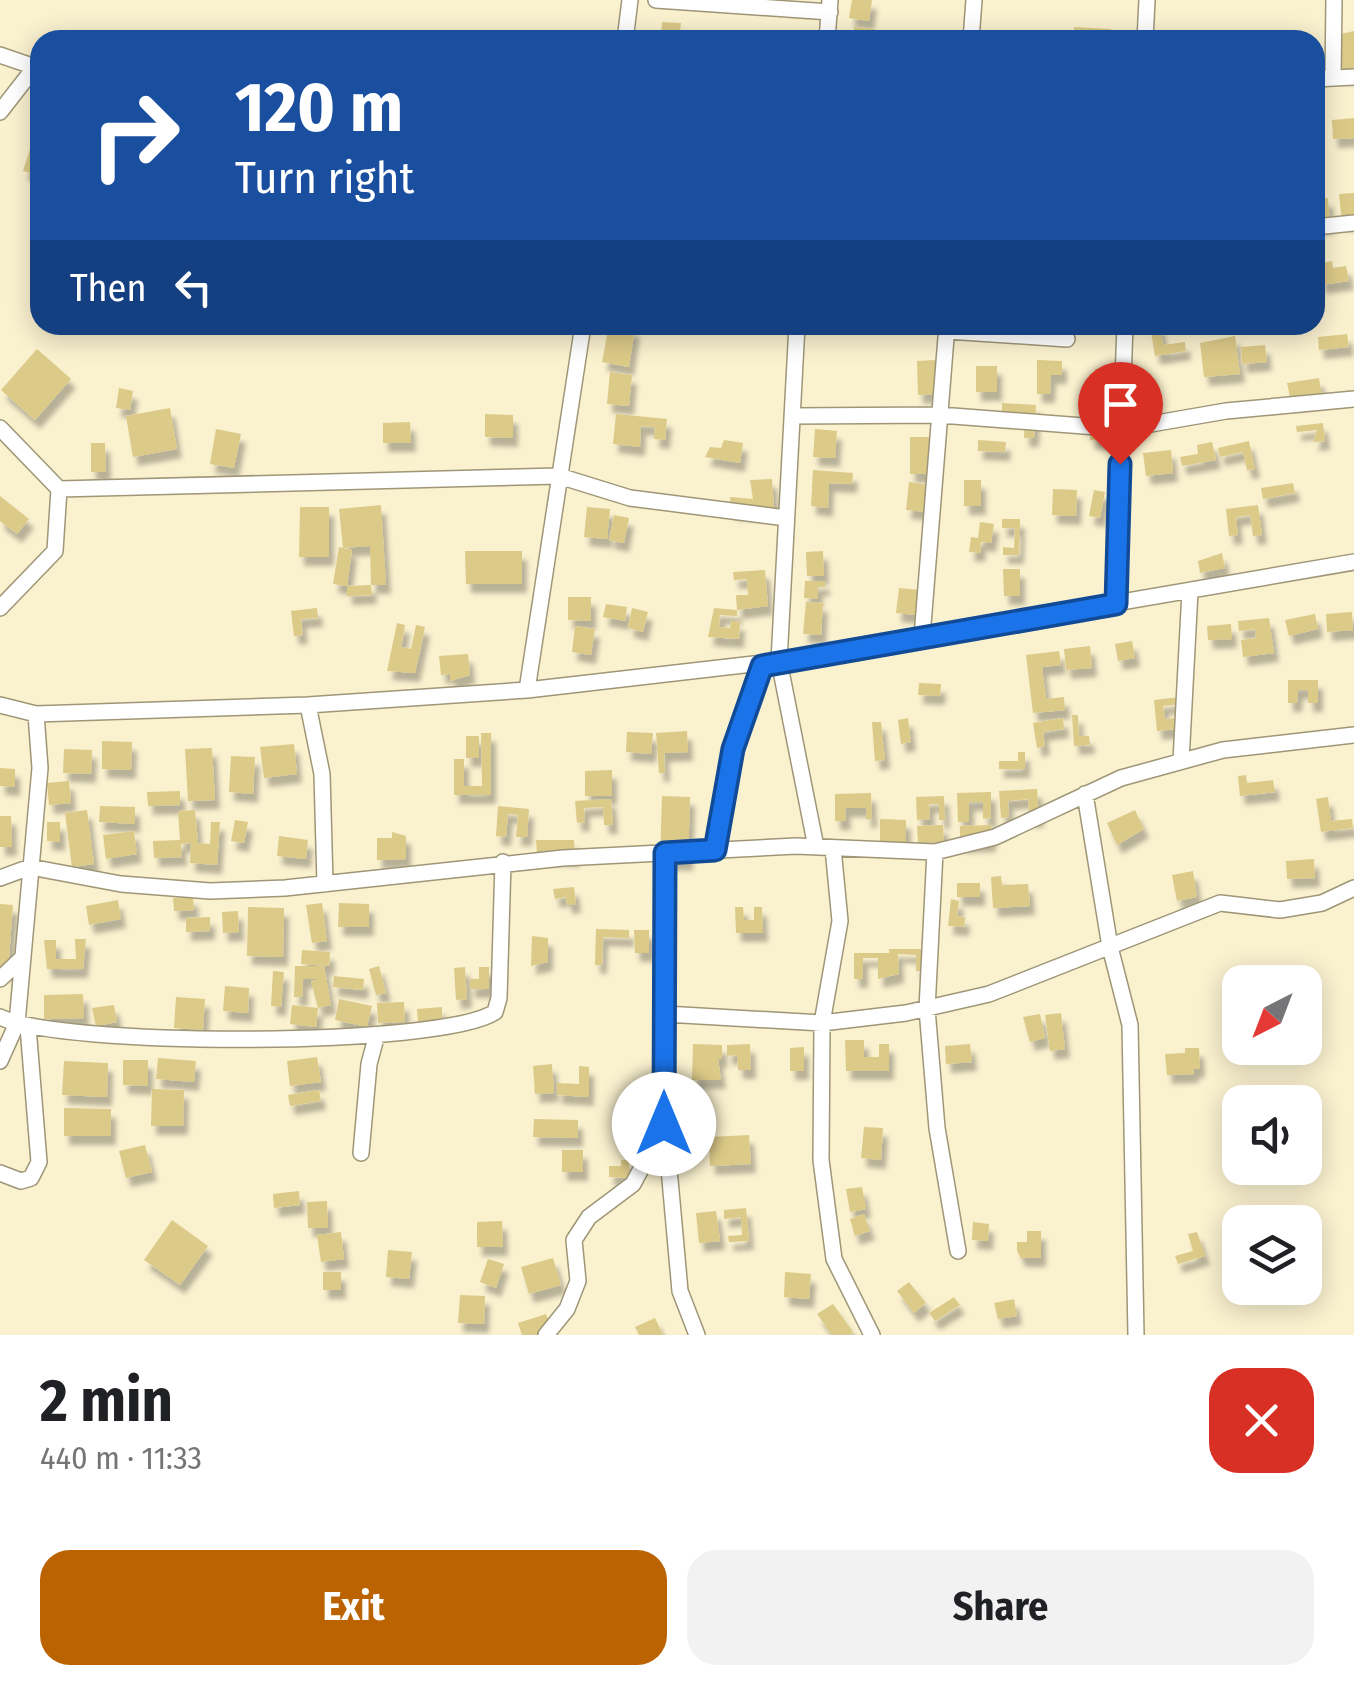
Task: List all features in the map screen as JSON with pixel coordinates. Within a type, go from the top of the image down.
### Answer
[{"type":"street","points":[[626,30],[630,0]]},
{"type":"street","points":[[656,0],[830,6]]},
{"type":"street","points":[[972,30],[974,0]]},
{"type":"street","points":[[1146,30],[1148,0]]},
{"type":"street","points":[[1333,76],[1334,0]]},
{"type":"street","points":[[0,56],[30,65]]},
{"type":"street","points":[[0,112],[30,77]]},
{"type":"street","points":[[1325,77],[1354,77]]},
{"type":"street","points":[[1325,226],[1354,223]]},
{"type":"street","points":[[527,690],[581,335]]},
{"type":"street","points":[[796,335],[779,662],[840,921],[822,1023],[821,1160],[834,1259],[872,1335]]},
{"type":"street","points":[[922,637],[946,335]]},
{"type":"street","points":[[1031,335],[1067,338]]},
{"type":"street","points":[[1116,604],[1125,335]]},
{"type":"street","points":[[792,416],[940,415],[1122,428],[1226,411],[1354,399]]},
{"type":"street","points":[[0,428],[59,489],[560,476],[630,498],[786,518]]},
{"type":"street","points":[[0,608],[55,551],[59,489]]},
{"type":"street","points":[[0,705],[36,714],[308,705],[527,690],[762,666],[1354,562]]},
{"type":"street","points":[[1181,761],[1190,591]]},
{"type":"street","points":[[715,850],[733,749],[762,666]]},
{"type":"street","points":[[308,705],[322,774],[326,884]]},
{"type":"street","points":[[0,1173],[21,1182],[32,1178],[39,1162],[22,1025],[20,960],[40,768],[36,714]]},
{"type":"street","points":[[0,878],[30,867],[122,884],[210,891],[326,884],[503,862],[715,850],[825,847],[935,852],[996,837],[1120,778],[1223,750],[1354,735]]},
{"type":"street","points":[[1086,794],[1110,946],[1130,1025],[1136,1335]]},
{"type":"street","points":[[935,852],[926,1008],[937,1128],[958,1251]]},
{"type":"street","points":[[665,853],[664,1124],[680,1291],[697,1335]]},
{"type":"street","points":[[0,1017],[22,1025],[91,1035],[376,1038],[481,1022],[496,1012],[503,862]]},
{"type":"street","points":[[665,1014],[822,1023],[926,1008],[989,994],[1220,904],[1280,910],[1322,904],[1354,888]]},
{"type":"street","points":[[0,980],[20,960]]},
{"type":"street","points":[[0,1061],[22,1025]]},
{"type":"street","points":[[361,1153],[369,1064],[376,1038]]},
{"type":"street","points":[[546,1335],[567,1309],[578,1281],[574,1240],[589,1216],[633,1184],[664,1124]]},
{"type":"building","points":[[852,0],[872,0],[869,21],[849,18]]},
{"type":"building","points":[[662,22],[681,23],[680,30],[662,30]]},
{"type":"building","points":[[1074,27],[1111,29],[1111,30]]},
{"type":"building","points":[[1354,31],[1354,74],[1344,76],[1336,35]]},
{"type":"building","points":[[1354,118],[1354,138],[1333,139],[1332,120]]},
{"type":"building","points":[[30,149],[30,173],[23,171]]},
{"type":"building","points":[[1354,193],[1354,221],[1342,222],[1339,194]]},
{"type":"building","points":[[1328,198],[1330,225],[1325,225]]},
{"type":"building","points":[[1332,261],[1333,268],[1346,266],[1349,281],[1325,284],[1325,262]]},
{"type":"building","points":[[1347,334],[1349,347],[1319,350],[1318,337]]},
{"type":"building","points":[[607,335],[634,335],[629,367],[602,362]]},
{"type":"building","points":[[1152,335],[1162,335],[1163,345],[1185,342],[1186,351],[1155,356]]},
{"type":"building","points":[[1235,336],[1240,374],[1204,377],[1200,343]]},
{"type":"building","points":[[1265,345],[1267,362],[1242,364],[1241,347]]},
{"type":"building","points":[[37,349],[71,379],[35,420],[1,390]]},
{"type":"building","points":[[935,360],[936,394],[918,395],[917,361]]},
{"type":"building","points":[[1037,360],[1062,361],[1062,375],[1051,375],[1050,394],[1037,394]]},
{"type":"building","points":[[976,366],[997,366],[997,392],[976,392]]},
{"type":"building","points":[[1095,369],[1113,370],[1112,401],[1094,400]]},
{"type":"building","points":[[610,372],[632,375],[629,406],[607,404]]},
{"type":"building","points":[[1319,378],[1322,397],[1291,402],[1287,383]]},
{"type":"building","points":[[119,388],[133,391],[130,410],[116,408]]},
{"type":"building","points":[[1002,403],[1036,405],[1034,438],[1024,438],[1025,413],[1002,411]]},
{"type":"building","points":[[170,408],[177,449],[133,457],[126,416]]},
{"type":"building","points":[[1092,413],[1115,415],[1113,442],[1090,440]]},
{"type":"building","points":[[485,414],[513,415],[513,438],[485,437]]},
{"type":"building","points":[[616,414],[667,419],[665,440],[654,439],[655,427],[641,426],[640,447],[613,444]]},
{"type":"building","points":[[410,422],[411,443],[383,443],[383,423]]},
{"type":"building","points":[[1323,423],[1325,441],[1313,442],[1317,430],[1297,432],[1296,426]]},
{"type":"building","points":[[216,429],[241,434],[234,468],[210,464]]},
{"type":"building","points":[[815,429],[837,431],[835,458],[813,457]]},
{"type":"building","points":[[910,437],[932,437],[932,474],[910,474]]},
{"type":"building","points":[[724,440],[743,443],[740,463],[705,457],[710,447],[721,448]]},
{"type":"building","points":[[978,440],[1006,442],[1005,452],[978,451]]},
{"type":"building","points":[[1249,441],[1255,469],[1247,470],[1243,452],[1220,457],[1218,448]]},
{"type":"building","points":[[1212,442],[1216,460],[1182,466],[1180,457],[1198,454],[1197,445]]},
{"type":"building","points":[[91,443],[105,443],[106,472],[91,472]]},
{"type":"building","points":[[1171,450],[1173,473],[1146,476],[1143,453]]},
{"type":"building","points":[[813,470],[853,473],[852,484],[829,483],[828,508],[811,506]]},
{"type":"building","points":[[772,479],[774,510],[731,511],[730,497],[753,499],[750,480]]},
{"type":"building","points":[[964,480],[981,480],[981,506],[964,506]]},
{"type":"building","points":[[909,482],[930,485],[926,512],[906,510]]},
{"type":"building","points":[[1293,483],[1295,493],[1263,499],[1261,488]]},
{"type":"building","points":[[1053,489],[1077,490],[1076,516],[1052,515]]},
{"type":"building","points":[[1094,490],[1105,492],[1100,518],[1089,516]]},
{"type":"building","points":[[0,496],[29,519],[17,534],[0,521]]},
{"type":"building","points":[[381,505],[386,585],[371,585],[370,546],[343,548],[339,509]]},
{"type":"building","points":[[1258,505],[1262,535],[1253,536],[1250,515],[1236,517],[1238,535],[1229,536],[1226,509]]},
{"type":"building","points":[[300,507],[329,507],[329,557],[299,557]]},
{"type":"building","points":[[587,507],[610,509],[607,539],[584,537]]},
{"type":"building","points":[[614,515],[629,518],[624,543],[609,540]]},
{"type":"building","points":[[1002,519],[1020,519],[1019,555],[1003,555],[1003,547],[1014,548],[1015,528],[1002,528]]},
{"type":"building","points":[[980,522],[994,524],[991,543],[981,542],[980,553],[969,552],[971,537],[978,538]]},
{"type":"building","points":[[339,547],[352,550],[347,586],[333,584]]},
{"type":"building","points":[[465,551],[522,551],[522,584],[466,584]]},
{"type":"building","points":[[823,551],[824,576],[807,576],[806,552]]},
{"type":"building","points":[[1222,553],[1225,568],[1200,573],[1198,561]]},
{"type":"building","points":[[1003,569],[1020,569],[1020,596],[1004,596]]},
{"type":"building","points":[[765,570],[768,606],[737,610],[736,595],[748,595],[747,579],[734,580],[733,572]]},
{"type":"building","points":[[805,581],[825,581],[825,587],[818,587],[818,599],[804,598]]},
{"type":"building","points":[[371,585],[372,595],[347,596],[347,586]]},
{"type":"building","points":[[899,588],[919,590],[916,615],[896,613]]},
{"type":"building","points":[[568,597],[591,597],[591,621],[568,620]]},
{"type":"building","points":[[806,602],[823,603],[821,635],[803,634]]},
{"type":"building","points":[[606,604],[627,607],[625,621],[603,617]]},
{"type":"building","points":[[317,608],[318,618],[301,619],[303,635],[294,636],[291,611]]},
{"type":"building","points":[[632,608],[648,612],[643,632],[628,628]]},
{"type":"building","points":[[714,608],[737,610],[737,616],[720,615],[719,627],[730,628],[731,621],[740,622],[739,639],[708,637]]},
{"type":"building","points":[[1352,612],[1353,630],[1327,632],[1326,614]]},
{"type":"building","points":[[1315,614],[1318,629],[1289,636],[1285,620]]},
{"type":"building","points":[[1269,618],[1274,653],[1243,657],[1241,640],[1256,638],[1255,629],[1239,631],[1238,621]]},
{"type":"building","points":[[397,623],[405,625],[401,647],[411,649],[416,625],[425,627],[415,673],[387,671]]},
{"type":"building","points":[[1231,624],[1232,639],[1208,640],[1207,626]]},
{"type":"building","points":[[575,626],[595,629],[591,655],[572,652]]},
{"type":"building","points":[[1132,641],[1135,658],[1118,661],[1115,644]]},
{"type":"building","points":[[1090,646],[1092,668],[1066,670],[1064,649]]},
{"type":"building","points":[[1059,651],[1061,665],[1042,667],[1046,699],[1064,697],[1065,710],[1033,713],[1026,655]]},
{"type":"building","points":[[468,654],[470,675],[450,681],[450,674],[441,675],[439,656]]},
{"type":"building","points":[[1288,680],[1318,680],[1318,703],[1308,703],[1308,690],[1298,690],[1297,703],[1288,703]]},
{"type":"building","points":[[919,683],[941,684],[940,696],[918,695]]},
{"type":"building","points":[[1180,697],[1181,704],[1163,706],[1165,719],[1177,718],[1178,729],[1157,731],[1154,700]]},
{"type":"building","points":[[1072,715],[1078,715],[1079,736],[1089,736],[1090,745],[1074,746]]},
{"type":"building","points":[[908,718],[911,742],[901,744],[898,720]]},
{"type":"building","points":[[1063,718],[1064,729],[1043,732],[1045,746],[1037,748],[1033,723]]},
{"type":"building","points":[[872,722],[881,722],[885,760],[875,761]]},
{"type":"building","points":[[687,731],[688,752],[664,753],[665,773],[659,773],[656,733]]},
{"type":"building","points":[[627,732],[653,733],[651,754],[626,752]]},
{"type":"building","points":[[481,733],[491,733],[491,795],[454,795],[454,759],[464,759],[464,786],[482,786]]},
{"type":"building","points":[[466,736],[479,736],[479,758],[466,758]]},
{"type":"building","points":[[102,741],[132,742],[131,770],[102,769]]},
{"type":"building","points":[[294,744],[297,774],[264,778],[260,747]]},
{"type":"building","points":[[212,748],[215,800],[188,801],[185,749]]},
{"type":"building","points":[[64,749],[92,750],[91,774],[63,773]]},
{"type":"building","points":[[1018,752],[1025,752],[1025,769],[999,769],[999,761],[1018,761]]},
{"type":"building","points":[[231,756],[255,757],[253,794],[229,792]]},
{"type":"building","points":[[0,768],[15,769],[15,787],[0,786]]},
{"type":"building","points":[[612,770],[612,796],[585,796],[585,771]]},
{"type":"building","points":[[1246,775],[1247,783],[1273,780],[1275,792],[1240,796],[1238,776]]},
{"type":"building","points":[[69,781],[71,803],[49,805],[47,783]]},
{"type":"building","points":[[1037,789],[1039,818],[1030,819],[1028,799],[1008,801],[1009,817],[1001,818],[999,791]]},
{"type":"building","points":[[180,791],[180,805],[148,806],[147,792]]},
{"type":"building","points":[[991,792],[991,818],[983,819],[983,802],[969,802],[969,822],[958,822],[957,793]]},
{"type":"building","points":[[871,793],[872,819],[866,819],[866,808],[845,808],[846,821],[835,821],[835,794]]},
{"type":"building","points":[[662,796],[690,797],[688,862],[660,861]]},
{"type":"building","points":[[944,796],[945,820],[939,820],[939,804],[929,804],[930,819],[917,820],[916,797]]},
{"type":"building","points":[[1328,797],[1331,821],[1352,819],[1353,828],[1321,832],[1316,799]]},
{"type":"building","points":[[611,799],[613,825],[604,825],[603,807],[584,808],[585,822],[577,823],[575,801]]},
{"type":"building","points":[[100,806],[135,807],[135,824],[99,822]]},
{"type":"building","points":[[498,806],[529,809],[527,837],[516,837],[518,815],[508,814],[506,837],[496,836]]},
{"type":"building","points":[[87,810],[94,864],[72,867],[65,813]]},
{"type":"building","points":[[195,810],[198,843],[210,844],[211,822],[220,822],[217,865],[190,863],[191,843],[181,844],[182,857],[154,858],[153,841],[180,840],[178,811]]},
{"type":"building","points":[[1135,810],[1144,829],[1117,845],[1107,823]]},
{"type":"building","points":[[0,816],[11,816],[12,847],[0,847]]},
{"type":"building","points":[[880,819],[906,820],[906,845],[880,845]]},
{"type":"building","points":[[235,820],[248,822],[244,843],[231,841]]},
{"type":"building","points":[[47,822],[60,822],[60,842],[47,841]]},
{"type":"building","points":[[943,825],[944,842],[918,843],[917,826]]},
{"type":"building","points":[[991,825],[991,843],[960,844],[960,826]]},
{"type":"building","points":[[134,831],[137,854],[106,859],[103,835]]},
{"type":"building","points":[[392,832],[406,836],[406,859],[377,860],[377,838],[392,838]]},
{"type":"building","points":[[279,836],[308,840],[306,859],[277,856]]},
{"type":"building","points":[[536,840],[574,840],[575,858],[537,855]]},
{"type":"building","points":[[1314,859],[1315,878],[1287,879],[1286,861]]},
{"type":"building","points":[[1193,871],[1197,897],[1177,901],[1172,875]]},
{"type":"building","points":[[1001,876],[1002,885],[1028,884],[1030,906],[993,908],[991,877]]},
{"type":"building","points":[[957,883],[980,883],[980,897],[957,897]]},
{"type":"building","points":[[574,887],[576,904],[567,905],[566,897],[555,899],[553,889]]},
{"type":"building","points":[[193,897],[194,910],[174,911],[173,898]]},
{"type":"building","points":[[951,899],[959,901],[957,916],[965,917],[964,927],[948,926]]},
{"type":"building","points":[[118,900],[121,919],[89,925],[86,906]]},
{"type":"building","points":[[322,903],[327,941],[312,943],[306,905]]},
{"type":"building","points":[[339,903],[369,904],[369,927],[338,927]]},
{"type":"building","points":[[0,904],[13,905],[8,971],[0,971]]},
{"type":"building","points":[[248,907],[284,908],[283,957],[247,956]]},
{"type":"building","points":[[735,907],[743,907],[744,920],[754,920],[754,907],[762,907],[763,933],[736,933]]},
{"type":"building","points":[[238,911],[239,932],[223,933],[222,912]]},
{"type":"building","points":[[210,917],[210,931],[186,932],[186,918]]},
{"type":"building","points":[[596,929],[629,930],[629,938],[603,937],[602,965],[595,965]]},
{"type":"building","points":[[634,930],[649,930],[649,953],[635,953]]},
{"type":"building","points":[[532,936],[548,938],[548,962],[531,966]]},
{"type":"building","points":[[75,939],[86,939],[83,969],[47,969],[44,940],[56,940],[56,959],[76,959]]},
{"type":"building","points":[[889,949],[924,949],[924,971],[916,971],[916,955],[898,954],[899,974],[878,979],[878,958],[863,958],[863,979],[854,979],[854,953],[889,953]]},
{"type":"building","points":[[302,950],[330,952],[329,966],[301,964]]},
{"type":"building","points":[[295,966],[324,966],[331,1005],[318,1008],[311,981],[320,979],[303,979],[303,997],[294,997]]},
{"type":"building","points":[[379,966],[386,993],[376,995],[369,969]]},
{"type":"building","points":[[465,967],[467,999],[456,1000],[454,968]]},
{"type":"building","points":[[479,967],[489,967],[489,989],[470,989],[470,979],[479,979]]},
{"type":"building","points":[[273,971],[284,972],[281,1007],[271,1006]]},
{"type":"building","points":[[334,976],[364,979],[363,990],[333,987]]},
{"type":"building","points":[[225,986],[249,988],[248,1013],[223,1011]]},
{"type":"building","points":[[83,994],[84,1018],[44,1019],[44,995]]},
{"type":"building","points":[[176,997],[205,999],[203,1030],[174,1028]]},
{"type":"building","points":[[339,999],[372,1006],[367,1027],[335,1020]]},
{"type":"building","points":[[404,1002],[405,1022],[378,1023],[377,1003]]},
{"type":"building","points":[[114,1005],[117,1022],[96,1026],[92,1008]]},
{"type":"building","points":[[292,1005],[318,1008],[316,1027],[290,1024]]},
{"type":"building","points":[[442,1007],[442,1021],[418,1022],[417,1009]]},
{"type":"building","points":[[1061,1013],[1065,1049],[1050,1051],[1045,1015]]},
{"type":"building","points":[[1040,1014],[1045,1038],[1030,1042],[1023,1017]]},
{"type":"building","points":[[845,1040],[864,1040],[864,1057],[879,1057],[879,1044],[889,1044],[889,1071],[846,1071]]},
{"type":"building","points":[[693,1044],[722,1045],[722,1059],[718,1059],[721,1080],[692,1080]]},
{"type":"building","points":[[750,1044],[751,1070],[738,1070],[737,1055],[727,1056],[727,1045]]},
{"type":"building","points":[[970,1044],[972,1062],[946,1064],[945,1046]]},
{"type":"building","points":[[804,1047],[804,1071],[790,1071],[790,1048]]},
{"type":"building","points":[[1185,1048],[1199,1048],[1200,1069],[1193,1069],[1194,1074],[1167,1075],[1165,1054],[1185,1053]]},
{"type":"building","points":[[317,1057],[321,1082],[290,1086],[287,1061]]},
{"type":"building","points":[[158,1058],[196,1061],[194,1082],[156,1079]]},
{"type":"building","points":[[123,1060],[148,1060],[148,1086],[123,1085]]},
{"type":"building","points":[[64,1061],[108,1063],[107,1097],[62,1095]]},
{"type":"building","points":[[552,1064],[554,1093],[535,1094],[533,1066]]},
{"type":"building","points":[[579,1066],[589,1067],[589,1097],[557,1095],[557,1083],[579,1084]]},
{"type":"building","points":[[152,1089],[184,1090],[183,1126],[151,1126]]},
{"type":"building","points":[[319,1090],[321,1101],[290,1106],[288,1095]]},
{"type":"building","points":[[64,1108],[111,1109],[111,1136],[64,1136]]},
{"type":"building","points":[[534,1119],[578,1120],[578,1138],[533,1137]]},
{"type":"building","points":[[864,1127],[883,1128],[881,1160],[861,1158]]},
{"type":"building","points":[[749,1135],[751,1164],[710,1166],[709,1137]]},
{"type":"building","points":[[145,1145],[152,1172],[126,1178],[119,1151]]},
{"type":"building","points":[[562,1150],[583,1150],[583,1172],[562,1172]]},
{"type":"building","points":[[621,1160],[629,1160],[629,1178],[609,1177],[609,1166],[621,1166]]},
{"type":"building","points":[[862,1187],[866,1209],[850,1212],[846,1189]]},
{"type":"building","points":[[299,1191],[300,1205],[274,1208],[273,1194]]},
{"type":"building","points":[[327,1201],[328,1228],[308,1228],[307,1202]]},
{"type":"building","points":[[746,1208],[749,1241],[729,1242],[728,1236],[742,1235],[741,1217],[724,1219],[724,1210]]},
{"type":"building","points":[[716,1211],[720,1241],[699,1243],[696,1213]]},
{"type":"building","points":[[864,1214],[870,1231],[855,1236],[850,1219]]},
{"type":"building","points":[[172,1220],[208,1246],[180,1285],[144,1260]]},
{"type":"building","points":[[502,1221],[503,1247],[477,1247],[477,1222]]},
{"type":"building","points":[[973,1222],[989,1224],[988,1241],[972,1240]]},
{"type":"building","points":[[1027,1231],[1041,1231],[1041,1258],[1021,1258],[1017,1251],[1017,1242],[1027,1242]]},
{"type":"building","points":[[341,1232],[344,1259],[321,1262],[317,1235]]},
{"type":"building","points":[[1197,1232],[1205,1256],[1178,1264],[1175,1256],[1193,1251],[1188,1234]]},
{"type":"building","points":[[388,1250],[412,1252],[409,1279],[386,1277]]},
{"type":"building","points":[[553,1258],[561,1285],[529,1294],[521,1267]]},
{"type":"building","points":[[488,1259],[504,1264],[496,1288],[480,1282]]},
{"type":"building","points":[[323,1272],[341,1272],[341,1290],[323,1290]]},
{"type":"building","points":[[785,1272],[811,1274],[809,1299],[784,1297]]},
{"type":"building","points":[[909,1282],[926,1303],[914,1313],[897,1291]]},
{"type":"building","points":[[460,1295],[485,1296],[484,1324],[458,1323]]},
{"type":"building","points":[[954,1297],[960,1305],[935,1321],[929,1313]]},
{"type":"building","points":[[1014,1299],[1017,1316],[998,1319],[994,1303]]},
{"type":"building","points":[[833,1304],[853,1332],[850,1335],[832,1335],[817,1314]]},
{"type":"building","points":[[546,1314],[554,1335],[522,1335],[518,1323]]},
{"type":"building","points":[[655,1318],[663,1335],[639,1335],[635,1327]]},
{"type":"route","points":[[664,1124],[665,853],[715,850],[733,749],[762,666],[1116,604],[1120,464]]}]
